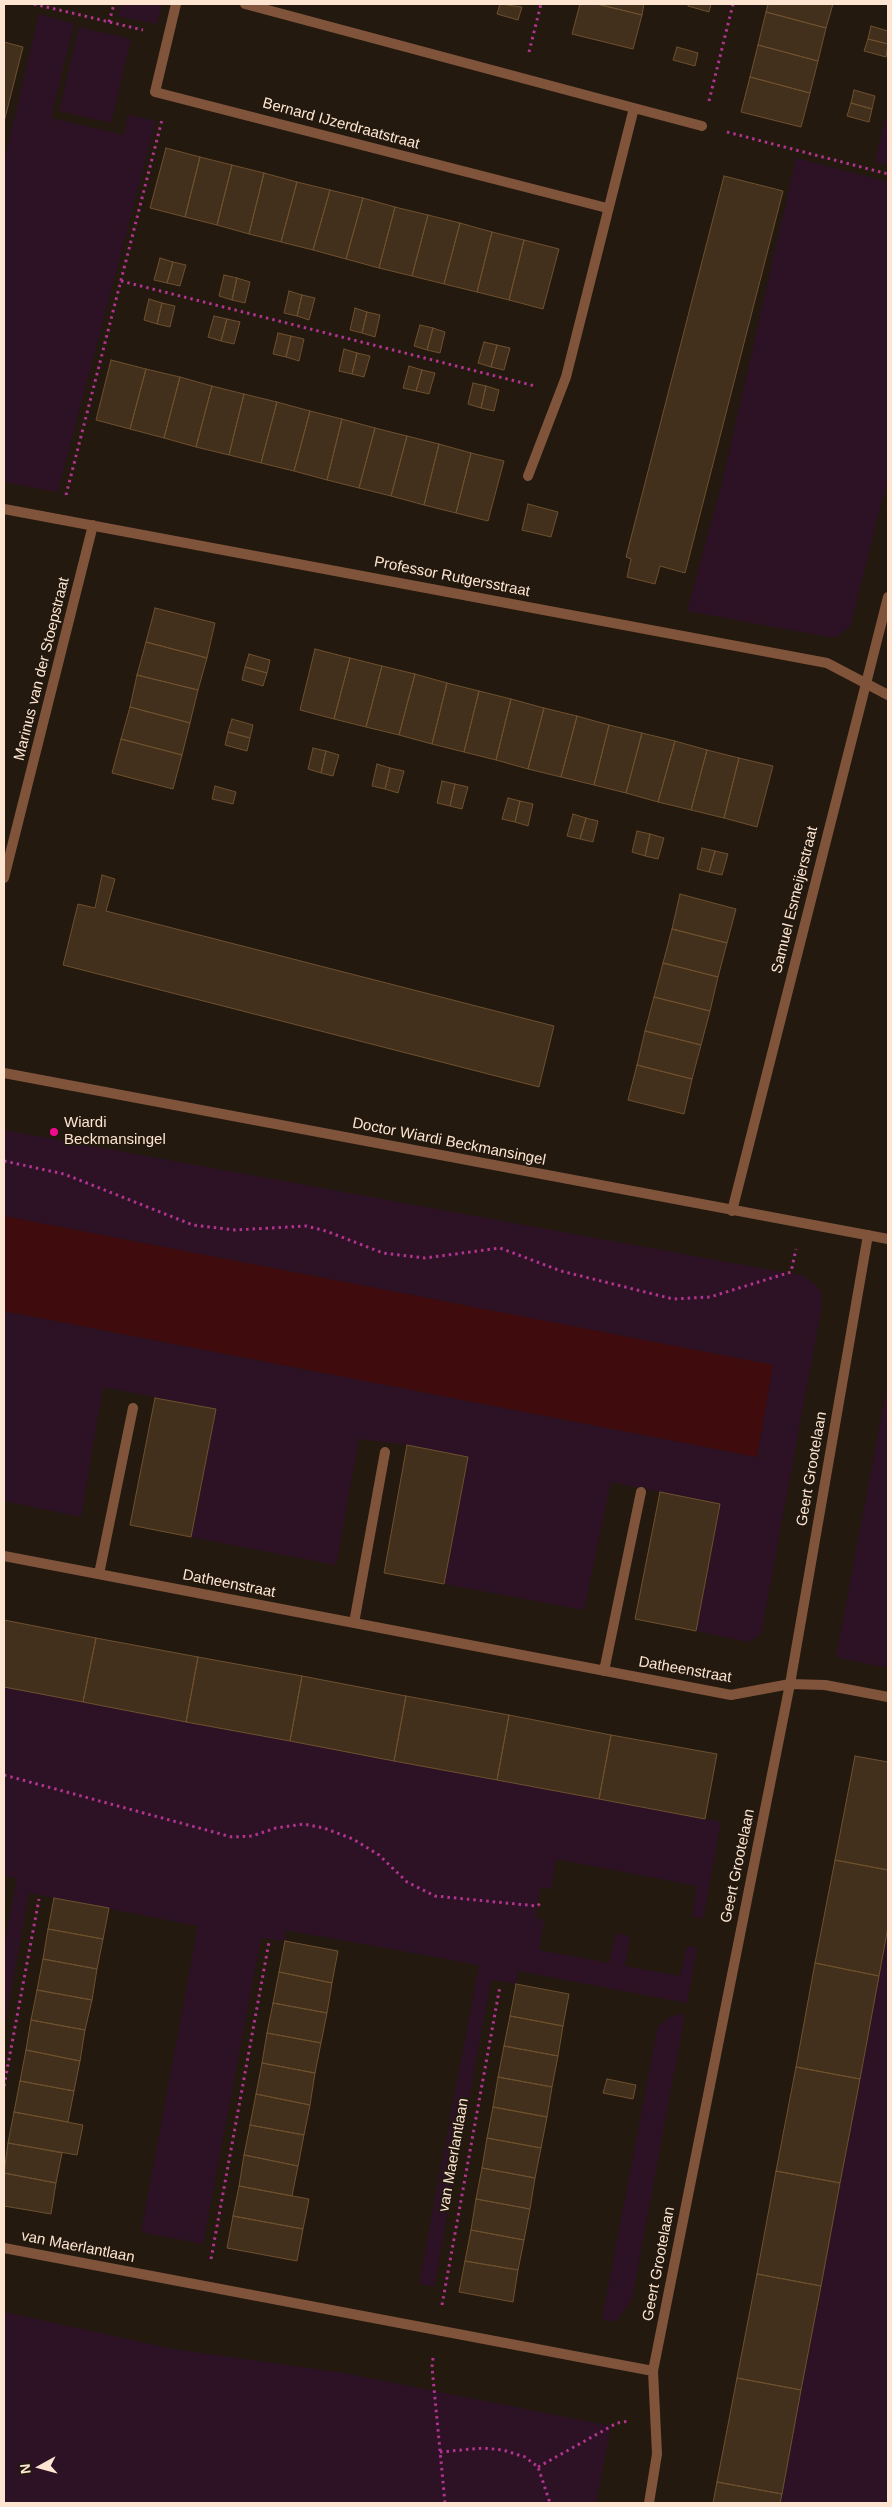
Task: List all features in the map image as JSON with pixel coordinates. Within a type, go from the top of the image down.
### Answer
[{"type":"street","points":[[169,95],[155,92],[176,4]]},
{"type":"street","points":[[245,4],[702,126]]},
{"type":"street","name":"Bernard IJzerdraatstraat","points":[[169,95],[607,208]]},
{"type":"street","points":[[528,476],[566,377],[607,208],[634,108]]},
{"type":"street","name":"Professor Rutgersstraat","points":[[4,509],[826,663],[888,694]]},
{"type":"street","name":"Marinus van der Stoepstraat","points":[[4,878],[93,525]]},
{"type":"street","name":"Samuel Esmeijerstraat","points":[[732,1211],[888,597]]},
{"type":"street","name":"Doctor Wiardi Beckmansingel","points":[[4,1073],[888,1239]]},
{"type":"street","name":"Geert Grootelaan","points":[[649,2503],[658,2454],[653,2371],[790,1684],[868,1236]]},
{"type":"street","points":[[99,1574],[132,1408]]},
{"type":"street","points":[[354,1623],[385,1452]]},
{"type":"street","points":[[604,1671],[641,1492]]},
{"type":"street","name":"Datheenstraat","points":[[4,1556],[731,1695],[790,1684],[825,1685],[888,1697]]},
{"type":"street","name":"van Maerlantlaan","points":[[4,2248],[653,2371]]},
{"type":"path","points":[[34,4],[168,37]]},
{"type":"path","points":[[109,22],[114,4]]},
{"type":"path","points":[[522,78],[541,4]]},
{"type":"path","points":[[733,4],[702,126],[888,174]]},
{"type":"path","points":[[60,519],[169,95]]},
{"type":"path","points":[[121,281],[560,393]]},
{"type":"path","points":[[4,1162],[64,1174],[193,1225],[236,1230],[306,1226],[326,1231],[383,1253],[425,1258],[500,1248],[561,1271],[673,1299],[710,1297],[791,1272],[802,1224]]},
{"type":"path","points":[[4,1775],[232,1837],[252,1836],[276,1828],[304,1824],[324,1828],[353,1839],[379,1855],[407,1882],[435,1896],[538,1906],[541,1903]]},
{"type":"path","points":[[4,2086],[39,1899]]},
{"type":"path","points":[[206,2286],[269,1942]]},
{"type":"path","name":"van Maerlantlaan","points":[[445,2503],[432,2367],[437,2330],[500,1986]]},
{"type":"path","points":[[538,2467],[617,2423],[656,2416]]},
{"type":"path","points":[[440,2452],[484,2448],[503,2450],[525,2457],[538,2467],[550,2503]]},
{"type":"shaded area","points":[[120,4],[162,4],[157,24],[117,16]]},
{"type":"shaded area","points":[[39,14],[74,24],[51,118],[124,135],[128,115],[156,121],[58,492],[4,482],[4,162]]},
{"type":"shaded area","points":[[79,27],[131,39],[111,123],[59,111]]},
{"type":"shaded area","points":[[888,108],[888,165],[875,162]]},
{"type":"shaded area","points":[[796,158],[888,182],[888,477],[850,627],[834,638],[687,611],[722,483]]},
{"type":"shaded area","points":[[4,1130],[804,1276],[816,1285],[821,1292],[822,1305],[761,1634],[748,1642],[696,1631],[720,1504],[611,1482],[584,1610],[444,1584],[468,1457],[407,1445],[359,1439],[336,1565],[191,1537],[216,1409],[103,1387],[81,1517],[4,1501],[4,1311],[757,1457],[772,1365],[4,1216]]},
{"type":"shaded area","points":[[4,1216],[773,1365],[757,1457],[4,1311]]},
{"type":"shaded area","points":[[888,1381],[888,1668],[836,1657]]},
{"type":"shaded area","points":[[4,1687],[721,1822],[703,1919],[692,1917],[697,1886],[556,1859],[551,1889],[541,1888],[537,1905],[536,1918],[544,1920],[539,1950],[609,1963],[616,1933],[630,1936],[625,1966],[680,1976],[687,1946],[697,1948],[687,2003],[518,1971],[516,1984],[491,1980],[434,2287],[419,2284],[479,1965],[286,1930],[285,1941],[261,1938],[203,2244],[141,2232],[198,1926],[29,1893],[4,2029],[4,1949],[17,1878],[4,1876]]},
{"type":"shaded area","points":[[888,1929],[888,2503],[780,2503]]},
{"type":"shaded area","points":[[685,2014],[632,2299],[616,2322],[602,2319],[658,2026],[672,2016]]},
{"type":"shaded area","points":[[4,2312],[173,2349],[344,2373],[611,2426],[596,2503],[4,2503]]},
{"type":"building","points":[[500,4],[522,7],[518,20],[497,14]]},
{"type":"building","points":[[580,4],[597,4],[642,15],[633,49],[572,34]]},
{"type":"building","points":[[597,4],[644,4],[642,15]]},
{"type":"building","points":[[688,4],[711,4],[709,12],[688,6]]},
{"type":"building","points":[[768,4],[833,4],[826,28],[766,12]]},
{"type":"building","points":[[766,12],[826,28],[818,61],[758,45]]},
{"type":"building","points":[[871,26],[888,31],[888,44],[868,39]]},
{"type":"building","points":[[868,39],[888,44],[886,57],[864,51]]},
{"type":"building","points":[[4,42],[23,47],[4,122]]},
{"type":"building","points":[[758,45],[818,61],[810,93],[750,77]]},
{"type":"building","points":[[677,47],[698,53],[695,66],[673,60]]},
{"type":"building","points":[[750,77],[810,93],[801,127],[741,112]]},
{"type":"building","points":[[854,90],[875,96],[872,109],[851,103]]},
{"type":"building","points":[[851,103],[872,109],[869,122],[847,116]]},
{"type":"building","points":[[166,148],[200,157],[185,217],[150,208]]},
{"type":"building","points":[[200,157],[232,165],[217,225],[185,217]]},
{"type":"building","points":[[232,165],[264,173],[249,234],[217,225]]},
{"type":"building","points":[[264,173],[297,182],[281,242],[249,234]]},
{"type":"building","points":[[724,176],[783,191],[685,573],[660,566],[655,584],[627,577],[631,559],[626,557]]},
{"type":"building","points":[[297,182],[330,190],[313,250],[281,242]]},
{"type":"building","points":[[330,190],[363,198],[346,259],[313,250]]},
{"type":"building","points":[[363,198],[395,207],[379,268],[346,259]]},
{"type":"building","points":[[395,207],[428,215],[412,276],[379,268]]},
{"type":"building","points":[[428,215],[460,223],[444,284],[412,276]]},
{"type":"building","points":[[460,223],[492,232],[477,292],[444,284]]},
{"type":"building","points":[[492,232],[524,240],[509,300],[477,292]]},
{"type":"building","points":[[524,240],[559,249],[543,309],[509,300]]},
{"type":"building","points":[[160,258],[173,262],[167,283],[154,280]]},
{"type":"building","points":[[173,262],[186,265],[180,286],[167,283]]},
{"type":"building","points":[[224,275],[237,278],[232,300],[219,296]]},
{"type":"building","points":[[237,278],[250,282],[245,303],[232,300]]},
{"type":"building","points":[[289,291],[302,295],[297,316],[284,313]]},
{"type":"building","points":[[302,295],[315,298],[309,320],[297,316]]},
{"type":"building","points":[[149,299],[162,303],[157,324],[144,320]]},
{"type":"building","points":[[162,303],[175,306],[170,327],[157,324]]},
{"type":"building","points":[[355,308],[367,312],[362,333],[350,330]]},
{"type":"building","points":[[367,312],[380,315],[375,337],[362,333]]},
{"type":"building","points":[[214,316],[227,319],[221,341],[208,337]]},
{"type":"building","points":[[227,319],[240,322],[234,344],[221,341]]},
{"type":"building","points":[[420,325],[433,328],[427,350],[414,346]]},
{"type":"building","points":[[433,328],[445,332],[440,353],[427,350]]},
{"type":"building","points":[[278,333],[291,336],[286,357],[273,354]]},
{"type":"building","points":[[291,336],[304,339],[299,361],[286,357]]},
{"type":"building","points":[[484,342],[497,345],[491,367],[478,363]]},
{"type":"building","points":[[497,345],[510,348],[504,370],[491,367]]},
{"type":"building","points":[[344,349],[357,353],[352,374],[339,371]]},
{"type":"building","points":[[357,353],[370,356],[364,377],[352,374]]},
{"type":"building","points":[[111,360],[146,369],[130,429],[96,420]]},
{"type":"building","points":[[409,366],[422,370],[416,391],[403,388]]},
{"type":"building","points":[[146,369],[180,377],[164,438],[130,429]]},
{"type":"building","points":[[422,370],[435,373],[429,394],[416,391]]},
{"type":"building","points":[[180,377],[212,386],[196,447],[164,438]]},
{"type":"building","points":[[473,383],[486,386],[481,408],[468,404]]},
{"type":"building","points":[[212,386],[244,394],[229,455],[196,447]]},
{"type":"building","points":[[486,386],[499,390],[494,411],[481,408]]},
{"type":"building","points":[[244,394],[277,402],[261,463],[229,455]]},
{"type":"building","points":[[277,402],[310,411],[294,471],[261,463]]},
{"type":"building","points":[[310,411],[342,419],[327,480],[294,471]]},
{"type":"building","points":[[342,419],[375,428],[359,488],[327,480]]},
{"type":"building","points":[[375,428],[407,436],[391,496],[359,488]]},
{"type":"building","points":[[407,436],[439,444],[424,505],[391,496]]},
{"type":"building","points":[[439,444],[471,453],[456,513],[424,505]]},
{"type":"building","points":[[471,453],[504,461],[488,521],[456,513]]},
{"type":"building","points":[[528,504],[558,512],[551,537],[522,530]]},
{"type":"building","points":[[155,608],[215,623],[207,658],[146,642]]},
{"type":"building","points":[[146,642],[207,658],[198,690],[137,675]]},
{"type":"building","points":[[315,649],[350,658],[334,719],[300,710]]},
{"type":"building","points":[[249,654],[270,660],[267,673],[245,667]]},
{"type":"building","points":[[350,658],[382,666],[366,727],[334,719]]},
{"type":"building","points":[[382,666],[415,674],[399,735],[366,727]]},
{"type":"building","points":[[245,667],[267,673],[263,686],[242,680]]},
{"type":"building","points":[[415,674],[447,683],[432,744],[399,735]]},
{"type":"building","points":[[137,675],[198,690],[190,723],[130,707]]},
{"type":"building","points":[[447,683],[479,691],[464,752],[432,744]]},
{"type":"building","points":[[479,691],[511,699],[496,760],[464,752]]},
{"type":"building","points":[[511,699],[544,708],[528,769],[496,760]]},
{"type":"building","points":[[130,707],[190,723],[182,755],[121,739]]},
{"type":"building","points":[[544,708],[577,716],[561,777],[528,769]]},
{"type":"building","points":[[577,716],[609,725],[594,785],[561,777]]},
{"type":"building","points":[[232,719],[253,725],[250,738],[228,732]]},
{"type":"building","points":[[609,725],[642,733],[626,793],[594,785]]},
{"type":"building","points":[[228,732],[250,738],[247,751],[225,745]]},
{"type":"building","points":[[642,733],[675,741],[658,802],[626,793]]},
{"type":"building","points":[[121,739],[182,755],[173,789],[112,773]]},
{"type":"building","points":[[675,741],[707,750],[691,810],[658,802]]},
{"type":"building","points":[[313,748],[326,751],[321,773],[308,769]]},
{"type":"building","points":[[707,750],[739,758],[724,818],[691,810]]},
{"type":"building","points":[[326,751],[339,755],[333,776],[321,773]]},
{"type":"building","points":[[739,758],[773,766],[757,827],[724,818]]},
{"type":"building","points":[[377,764],[390,768],[385,789],[372,786]]},
{"type":"building","points":[[390,768],[404,771],[398,793],[385,789]]},
{"type":"building","points":[[442,781],[455,784],[450,806],[437,803]]},
{"type":"building","points":[[455,784],[468,787],[462,809],[450,806]]},
{"type":"building","points":[[215,786],[236,792],[233,804],[212,799]]},
{"type":"building","points":[[508,798],[520,801],[515,822],[502,819]]},
{"type":"building","points":[[520,801],[533,804],[528,826],[515,822]]},
{"type":"building","points":[[573,814],[586,818],[580,839],[567,836]]},
{"type":"building","points":[[586,818],[598,821],[593,842],[580,839]]},
{"type":"building","points":[[637,831],[650,834],[645,856],[632,852]]},
{"type":"building","points":[[650,834],[664,838],[658,859],[645,856]]},
{"type":"building","points":[[702,848],[715,851],[709,872],[697,869]]},
{"type":"building","points":[[715,851],[728,854],[722,875],[709,872]]},
{"type":"building","points":[[102,875],[115,879],[106,911],[554,1026],[539,1087],[63,965],[78,904],[95,908]]},
{"type":"building","points":[[680,894],[736,909],[727,943],[672,929]]},
{"type":"building","points":[[672,929],[727,943],[718,977],[663,963]]},
{"type":"building","points":[[663,963],[718,977],[710,1011],[654,997]]},
{"type":"building","points":[[654,997],[710,1011],[701,1045],[645,1031]]},
{"type":"building","points":[[645,1031],[701,1045],[692,1079],[637,1065]]},
{"type":"building","points":[[637,1065],[692,1079],[684,1114],[628,1100]]},
{"type":"building","points":[[155,1398],[216,1409],[191,1537],[130,1525]]},
{"type":"building","points":[[407,1445],[468,1457],[444,1584],[384,1573]]},
{"type":"building","points":[[660,1492],[720,1504],[696,1631],[635,1619]]},
{"type":"building","points":[[4,1620],[96,1638],[83,1702],[4,1687]]},
{"type":"building","points":[[96,1638],[198,1657],[186,1722],[83,1702]]},
{"type":"building","points":[[198,1657],[302,1676],[290,1741],[186,1722]]},
{"type":"building","points":[[302,1676],[406,1696],[394,1761],[290,1741]]},
{"type":"building","points":[[406,1696],[509,1715],[497,1780],[394,1761]]},
{"type":"building","points":[[509,1715],[611,1735],[599,1799],[497,1780]]},
{"type":"building","points":[[611,1735],[717,1754],[705,1819],[599,1799]]},
{"type":"building","points":[[855,1756],[888,1762],[888,1870],[835,1860]]},
{"type":"building","points":[[835,1860],[888,1870],[888,1927],[879,1976],[815,1963]]},
{"type":"building","points":[[54,1898],[109,1908],[103,1939],[48,1929]]},
{"type":"building","points":[[48,1929],[103,1939],[97,1969],[43,1959]]},
{"type":"building","points":[[285,1941],[338,1951],[332,1983],[279,1972]]},
{"type":"building","points":[[43,1959],[97,1969],[92,2000],[37,1990]]},
{"type":"building","points":[[815,1963],[879,1976],[860,2079],[796,2067]]},
{"type":"building","points":[[279,1972],[332,1983],[327,2013],[273,2003]]},
{"type":"building","points":[[516,1984],[569,1994],[563,2026],[510,2016]]},
{"type":"building","points":[[37,1990],[92,2000],[85,2030],[31,2020]]},
{"type":"building","points":[[273,2003],[327,2013],[321,2043],[267,2033]]},
{"type":"building","points":[[510,2016],[563,2026],[558,2056],[504,2046]]},
{"type":"building","points":[[31,2020],[85,2030],[80,2061],[26,2050]]},
{"type":"building","points":[[267,2033],[321,2043],[315,2073],[262,2063]]},
{"type":"building","points":[[504,2046],[558,2056],[552,2087],[498,2077]]},
{"type":"building","points":[[26,2050],[80,2061],[74,2091],[20,2081]]},
{"type":"building","points":[[262,2063],[315,2073],[310,2105],[256,2094]]},
{"type":"building","points":[[796,2067],[860,2079],[840,2183],[776,2171]]},
{"type":"building","points":[[498,2077],[552,2087],[547,2117],[493,2107]]},
{"type":"building","points":[[607,2079],[636,2085],[633,2099],[603,2093]]},
{"type":"building","points":[[20,2081],[74,2091],[68,2122],[14,2112]]},
{"type":"building","points":[[256,2094],[310,2105],[304,2135],[250,2125]]},
{"type":"building","points":[[493,2107],[547,2117],[541,2148],[487,2138]]},
{"type":"building","points":[[14,2112],[83,2125],[77,2155],[8,2143]]},
{"type":"building","points":[[250,2125],[304,2135],[298,2166],[244,2155]]},
{"type":"building","points":[[487,2138],[541,2148],[535,2178],[482,2168]]},
{"type":"building","points":[[8,2143],[62,2153],[56,2183],[4,2173]]},
{"type":"building","points":[[244,2155],[298,2166],[292,2196],[239,2186]]},
{"type":"building","points":[[482,2168],[535,2178],[530,2209],[476,2199]]},
{"type":"building","points":[[776,2171],[840,2183],[821,2286],[757,2274]]},
{"type":"building","points":[[4,2173],[56,2183],[51,2214],[4,2206]]},
{"type":"building","points":[[239,2186],[309,2199],[303,2229],[233,2216]]},
{"type":"building","points":[[476,2199],[530,2209],[524,2240],[471,2230]]},
{"type":"building","points":[[233,2216],[303,2229],[297,2261],[227,2248]]},
{"type":"building","points":[[471,2230],[524,2240],[518,2270],[465,2261]]},
{"type":"building","points":[[465,2261],[518,2270],[513,2302],[459,2292]]},
{"type":"building","points":[[757,2274],[821,2286],[801,2390],[737,2378]]},
{"type":"building","points":[[737,2378],[801,2390],[782,2494],[717,2482]]},
{"type":"building","points":[[717,2482],[782,2494],[780,2503],[713,2503]]},
{"type":"place","name":"Wiardi Beckmansingel","points":[[54,1132]]}]
